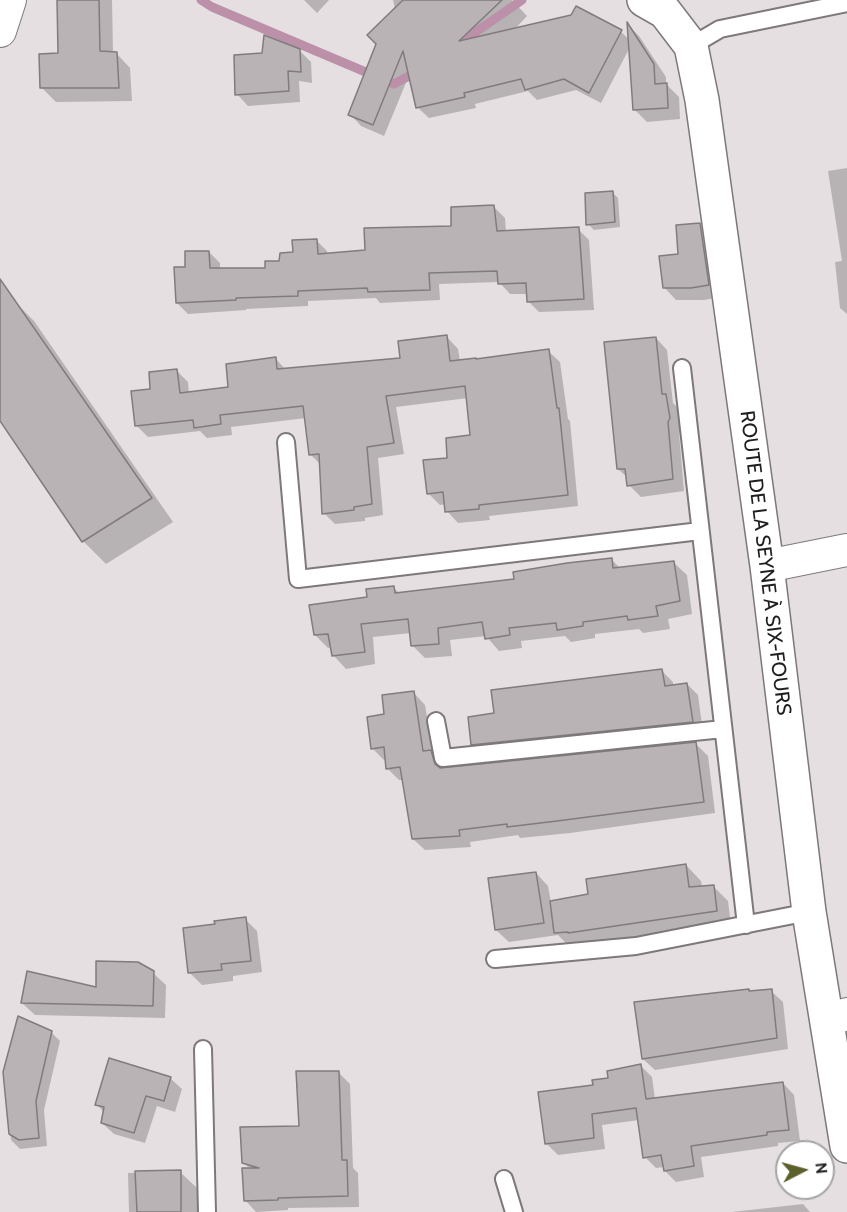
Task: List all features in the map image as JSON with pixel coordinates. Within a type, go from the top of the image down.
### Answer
[{"type":"street","points":[[0,31],[10,0]]},
{"type":"street","name":"ROUTE DE LA SEYNE À SIX-FOURS","points":[[644,0],[665,12],[691,46],[702,100],[767,566],[809,912],[837,1017],[847,1146]]},
{"type":"street","points":[[767,566],[847,550]]},
{"type":"lane","points":[[691,46],[720,28],[786,7],[847,3]]},
{"type":"lane","points":[[682,368],[746,925]]},
{"type":"lane","points":[[285,442],[298,579],[700,531]]},
{"type":"lane","points":[[436,721],[443,758],[723,729]]},
{"type":"lane","points":[[495,959],[636,946],[809,912]]},
{"type":"lane","points":[[203,1049],[207,1212]]},
{"type":"lane","points":[[504,1179],[514,1212]]},
{"type":"building","points":[[57,0],[99,0],[100,51],[117,52],[119,88],[40,88],[39,54],[58,53]]},
{"type":"building","points":[[403,0],[502,0],[459,41],[571,15],[576,6],[622,30],[589,93],[564,79],[525,90],[521,79],[464,93],[465,97],[416,108],[403,51],[373,125],[348,115],[376,44],[367,35]]},
{"type":"building","points":[[627,22],[654,64],[655,84],[667,83],[668,108],[633,110]]},
{"type":"building","points":[[264,35],[300,49],[301,72],[288,71],[289,91],[235,95],[234,55],[262,53]]},
{"type":"building","points":[[613,191],[615,222],[586,225],[585,193]]},
{"type":"building","points":[[494,205],[497,231],[579,227],[584,299],[527,302],[526,283],[498,284],[497,271],[429,273],[430,290],[368,292],[367,288],[298,291],[298,296],[176,303],[174,267],[185,267],[185,251],[209,251],[210,268],[265,268],[265,261],[279,261],[280,253],[293,252],[292,240],[317,239],[318,254],[365,250],[364,228],[451,226],[451,207]]},
{"type":"building","points":[[700,223],[709,285],[691,288],[663,288],[659,256],[678,254],[676,225]]},
{"type":"building","points":[[0,279],[152,498],[82,542],[0,421]]},
{"type":"building","points":[[447,335],[450,361],[549,349],[557,408],[559,408],[568,495],[479,505],[479,509],[445,512],[443,492],[427,494],[423,460],[447,458],[446,438],[470,435],[465,386],[386,396],[394,443],[367,447],[372,504],[354,507],[354,510],[322,514],[319,454],[309,455],[303,406],[220,415],[221,424],[194,428],[193,420],[135,426],[131,391],[150,389],[149,372],[177,369],[180,393],[228,387],[226,364],[276,357],[277,369],[400,358],[398,341]]},
{"type":"building","points":[[656,337],[662,394],[666,394],[670,418],[668,422],[673,479],[627,486],[625,469],[617,469],[604,342]]},
{"type":"building","points":[[612,558],[613,568],[674,561],[680,601],[656,606],[658,616],[628,620],[627,616],[583,622],[583,626],[557,630],[556,623],[509,628],[510,635],[485,639],[482,622],[438,628],[439,644],[411,646],[408,619],[361,624],[365,652],[332,656],[328,634],[314,635],[309,605],[367,597],[366,589],[394,586],[395,593],[514,579],[513,572]]},
{"type":"building","points":[[662,669],[665,686],[687,683],[693,722],[471,745],[468,717],[494,713],[491,690]]},
{"type":"building","points":[[414,691],[423,751],[431,750],[435,764],[440,768],[696,742],[704,802],[507,827],[507,824],[459,830],[460,836],[412,839],[400,767],[386,769],[384,747],[371,749],[367,717],[384,714],[382,695]]},
{"type":"building","points":[[686,864],[689,887],[714,885],[717,911],[568,933],[554,933],[550,901],[588,894],[586,879]]},
{"type":"building","points":[[536,872],[544,923],[495,930],[488,878]]},
{"type":"building","points":[[246,917],[251,961],[221,964],[222,970],[188,973],[183,928]]},
{"type":"building","points":[[96,961],[138,962],[154,971],[153,1006],[21,1003],[27,971],[96,987]]},
{"type":"building","points":[[749,989],[749,991],[772,989],[777,1038],[642,1059],[634,1002]]},
{"type":"building","points":[[18,1016],[52,1031],[36,1101],[39,1138],[19,1140],[9,1134],[3,1072]]},
{"type":"building","points":[[109,1058],[171,1077],[164,1101],[146,1096],[134,1133],[101,1123],[104,1107],[95,1105]]},
{"type":"building","points":[[641,1064],[646,1099],[783,1082],[789,1130],[691,1146],[694,1166],[664,1171],[661,1155],[643,1158],[636,1108],[592,1114],[594,1138],[545,1144],[538,1092],[593,1085],[592,1080],[608,1078],[607,1071]]},
{"type":"building","points":[[296,1071],[339,1071],[342,1160],[347,1160],[348,1196],[244,1201],[242,1168],[259,1168],[242,1163],[240,1127],[299,1126]]},
{"type":"building","points":[[181,1170],[181,1212],[137,1212],[135,1171]]},
{"type":"waterway","points":[[201,0],[212,7],[394,84],[418,71]]},
{"type":"waterway","points":[[454,47],[522,0]]}]
